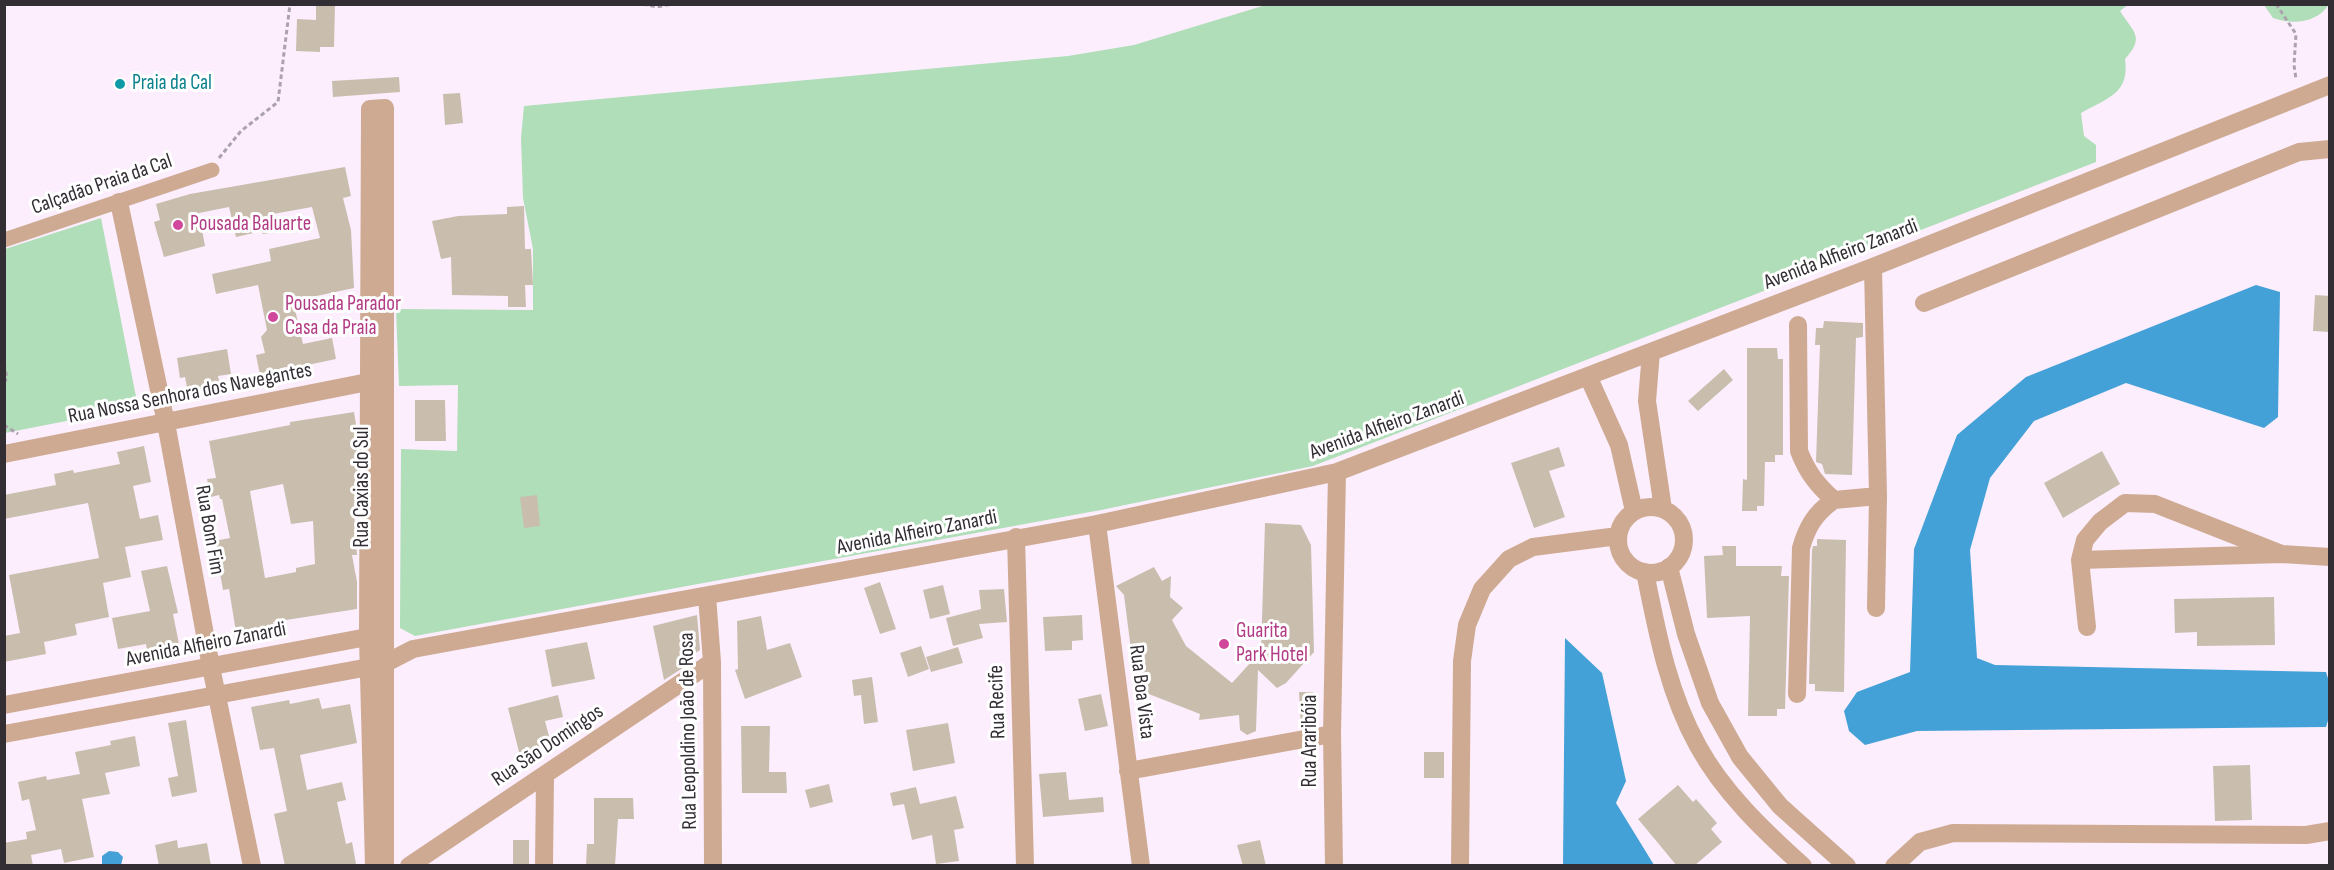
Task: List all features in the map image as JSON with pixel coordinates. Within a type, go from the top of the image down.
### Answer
[{"type":"street","name":"Avenida Alfieiro Zanardi","points":[[4,734],[378,665],[413,649],[1097,524],[1336,472],[1873,267],[2330,85]]},
{"type":"street","name":"Rua Caxias do Sul","points":[[377,109],[377,636],[385,866]]},
{"type":"street","points":[[1924,303],[2299,153],[2330,149]]},
{"type":"street","name":"Calçadão Praia da Cal","points":[[4,240],[212,170]]},
{"type":"street","name":"Rua Bom Fim","points":[[119,202],[166,423],[211,667],[252,866]]},
{"type":"street","points":[[1873,267],[1878,496],[1876,608]]},
{"type":"street","points":[[1798,325],[1799,451],[1805,468],[1816,484],[1834,500]]},
{"type":"street","points":[[1652,352],[1647,401],[1663,509]]},
{"type":"street","points":[[1588,376],[1619,445],[1634,511]]},
{"type":"street","name":"Rua Nossa Senhora dos Navegantes","points":[[4,454],[377,380]]},
{"type":"street","name":"Rua Araribóia","points":[[1334,866],[1332,734],[1336,472]]},
{"type":"street","points":[[1797,694],[1801,548],[1806,532],[1818,511],[1834,500],[1878,496]]},
{"type":"street","points":[[2088,627],[2080,560],[2085,540],[2100,522],[2125,504],[2155,504],[2282,554]]},
{"type":"street","points":[[1653,507],[1663,509],[1678,522],[1683,532],[1682,552],[1669,567],[1653,573],[1645,572],[1627,563],[1618,546],[1618,536],[1621,526],[1634,511],[1653,507]]},
{"type":"street","name":"Rua Boa Vista","points":[[1097,524],[1141,866]]},
{"type":"street","points":[[1460,866],[1462,661],[1467,625],[1482,589],[1509,559],[1533,547],[1618,536]]},
{"type":"street","name":"Rua Recife","points":[[1016,537],[1025,866]]},
{"type":"street","points":[[2080,560],[2282,554],[2330,557]]},
{"type":"street","points":[[1669,567],[1686,634],[1710,703],[1740,757],[1780,806],[1846,866]]},
{"type":"street","points":[[1645,572],[1660,652],[1677,702],[1698,747],[1731,792],[1760,826],[1803,866]]},
{"type":"street","name":"Rua Leopoldino João de Rosa","points":[[707,596],[712,662],[713,866]]},
{"type":"street","name":"Avenida Alfieiro Zanardi","points":[[4,705],[377,636]]},
{"type":"street","points":[[377,636],[413,649]]},
{"type":"street","name":"Rua São Domingos","points":[[409,866],[712,662]]},
{"type":"street","name":"Rua Caxias do Sul","points":[[374,866],[378,665]]},
{"type":"street","points":[[1128,771],[1332,734]]},
{"type":"street","points":[[544,866],[545,776]]},
{"type":"street","points":[[1894,866],[1920,842],[1953,833],[2306,835],[2330,831]]},
{"type":"path","points":[[212,170],[241,131],[278,102],[290,4]]},
{"type":"path","points":[[643,4],[657,7],[672,4]]},
{"type":"path","points":[[2276,4],[2296,34],[2294,65],[2299,96]]},
{"type":"path","points":[[4,364],[7,378],[4,383]]},
{"type":"green space","points":[[1269,4],[2129,4],[2120,11],[2133,30],[2136,40],[2125,59],[2126,71],[2120,88],[2108,99],[2081,113],[2084,136],[2096,145],[2096,162],[1313,466],[1101,510],[415,636],[400,628],[401,449],[457,451],[458,385],[399,386],[396,309],[533,310],[533,249],[523,198],[521,138],[524,106],[1068,56],[1134,45]]},
{"type":"green space","points":[[2329,4],[2311,19],[2296,22],[2273,18],[2264,5]]},
{"type":"green space","points":[[101,218],[138,407],[5,433],[5,249]]},
{"type":"water","points":[[2256,285],[2280,292],[2278,417],[2264,428],[2126,383],[2034,421],[1990,478],[1970,550],[1977,658],[1995,665],[2326,672],[2330,699],[2326,727],[1917,731],[1865,745],[1849,731],[1844,711],[1857,692],[1910,672],[1914,549],[1957,435],[2026,377]]},
{"type":"water","points":[[1565,638],[1602,673],[1626,781],[1616,803],[1654,865],[1563,865]]},
{"type":"water","points":[[109,851],[118,852],[123,857],[121,865],[102,865],[102,856]]},
{"type":"building","points":[[316,4],[335,5],[334,47],[320,47],[320,52],[296,51],[297,19],[316,20]]},
{"type":"building","points":[[399,77],[400,92],[333,97],[332,81]]},
{"type":"building","points":[[460,93],[463,123],[445,125],[443,94]]},
{"type":"building","points":[[345,167],[351,196],[343,198],[351,230],[354,288],[293,301],[303,344],[332,338],[336,359],[260,375],[256,355],[265,353],[261,337],[267,330],[258,285],[216,294],[212,274],[271,261],[269,249],[320,238],[312,207],[273,214],[276,232],[263,234],[262,231],[236,237],[229,207],[199,213],[205,246],[164,257],[154,222],[160,220],[156,204],[190,194]]},
{"type":"building","points":[[524,206],[525,249],[531,249],[533,285],[525,285],[526,307],[508,307],[508,296],[452,295],[451,257],[441,259],[432,221],[458,216],[507,214],[507,207]]},
{"type":"building","points":[[2315,295],[2330,296],[2330,332],[2313,331]]},
{"type":"building","points":[[1824,321],[1863,323],[1863,337],[1856,338],[1852,475],[1825,474],[1822,464],[1816,462],[1820,345],[1815,345],[1816,328],[1823,328]]},
{"type":"building","points":[[1747,348],[1777,348],[1778,359],[1783,359],[1783,455],[1775,455],[1775,462],[1765,462],[1764,506],[1757,506],[1757,511],[1742,511],[1743,479],[1747,480]]},
{"type":"building","points":[[227,349],[231,374],[218,376],[221,392],[189,398],[185,377],[180,378],[177,358]]},
{"type":"building","points":[[1724,369],[1733,380],[1698,411],[1688,401]]},
{"type":"building","points":[[415,400],[445,400],[446,441],[415,441]]},
{"type":"building","points":[[354,412],[358,437],[357,512],[354,513],[357,555],[352,555],[357,582],[357,609],[273,622],[274,626],[236,632],[229,589],[223,590],[214,541],[230,538],[222,499],[219,495],[211,497],[207,479],[216,478],[209,441],[290,425],[290,422]],"holes":[[[283,484],[291,524],[313,521],[315,564],[296,568],[296,572],[265,578],[250,491]]]},
{"type":"building","points":[[144,446],[151,482],[133,486],[140,519],[158,515],[163,540],[125,547],[131,577],[103,583],[109,617],[75,624],[77,635],[44,642],[46,654],[4,662],[4,636],[20,633],[9,575],[99,558],[88,503],[4,519],[4,495],[56,485],[54,474],[73,470],[74,473],[120,464],[117,452]]},
{"type":"building","points":[[1559,447],[1565,466],[1549,471],[1565,517],[1534,528],[1511,463]]},
{"type":"building","points":[[2102,451],[2120,484],[2063,518],[2044,483]]},
{"type":"building","points":[[537,495],[540,526],[524,528],[520,497]]},
{"type":"building","points":[[1265,523],[1301,525],[1311,545],[1314,652],[1286,683],[1277,688],[1258,670],[1256,731],[1247,735],[1240,730],[1239,715],[1199,720],[1200,714],[1136,689],[1124,595],[1116,586],[1154,567],[1162,581],[1171,576],[1170,597],[1183,608],[1172,620],[1186,646],[1232,683],[1261,651]]},
{"type":"building","points":[[1817,539],[1846,540],[1844,692],[1815,691],[1815,684],[1809,684],[1812,550],[1813,546],[1817,546]]},
{"type":"building","points":[[1722,546],[1736,546],[1736,566],[1782,566],[1781,576],[1789,576],[1785,709],[1777,709],[1777,716],[1748,716],[1750,616],[1707,618],[1704,556],[1723,555]]},
{"type":"building","points":[[167,566],[178,613],[173,614],[179,644],[147,651],[146,644],[118,649],[112,618],[150,611],[141,571]]},
{"type":"building","points":[[880,582],[896,629],[880,634],[864,588]]},
{"type":"building","points":[[943,585],[950,614],[930,619],[923,590]]},
{"type":"building","points":[[1004,589],[1007,622],[979,624],[983,638],[953,646],[946,618],[981,609],[979,590]]},
{"type":"building","points":[[2274,597],[2275,645],[2197,646],[2197,632],[2175,633],[2174,599]]},
{"type":"building","points":[[697,615],[700,650],[688,658],[689,664],[664,680],[653,626]]},
{"type":"building","points":[[1082,615],[1083,640],[1072,641],[1072,650],[1045,651],[1043,617]]},
{"type":"building","points":[[761,616],[767,650],[790,643],[802,677],[745,699],[735,670],[738,669],[737,621]]},
{"type":"building","points":[[587,642],[595,679],[552,687],[545,650]]},
{"type":"building","points":[[921,646],[929,669],[908,677],[900,653]]},
{"type":"building","points":[[958,647],[963,663],[931,672],[926,657]]},
{"type":"building","points":[[872,677],[878,722],[864,724],[861,695],[854,696],[852,680]]},
{"type":"building","points":[[1299,692],[1313,692],[1314,726],[1301,728]]},
{"type":"building","points":[[1101,694],[1108,726],[1085,731],[1078,699]]},
{"type":"building","points":[[558,695],[563,717],[545,721],[552,748],[520,756],[508,708]]},
{"type":"building","points":[[319,698],[322,709],[350,704],[357,743],[300,755],[307,790],[342,782],[346,800],[337,802],[346,844],[352,842],[356,864],[285,866],[274,814],[287,811],[274,748],[260,750],[251,707],[289,700],[290,704]]},
{"type":"building","points":[[186,720],[197,792],[172,797],[168,778],[178,776],[168,723]]},
{"type":"building","points":[[948,723],[955,763],[913,771],[906,730]]},
{"type":"building","points":[[741,726],[770,726],[769,772],[786,772],[787,793],[742,793]]},
{"type":"building","points":[[135,736],[140,766],[105,773],[110,794],[82,799],[94,857],[64,863],[61,849],[31,855],[33,866],[4,866],[4,843],[27,839],[26,832],[36,830],[29,799],[22,801],[18,782],[46,776],[47,780],[80,774],[75,752],[111,745],[110,741]]},
{"type":"building","points":[[1424,752],[1444,752],[1444,778],[1424,778]]},
{"type":"building","points":[[2250,765],[2252,820],[2215,821],[2213,766]]},
{"type":"building","points":[[1066,772],[1069,800],[1103,797],[1104,812],[1043,817],[1039,774]]},
{"type":"building","points":[[829,784],[833,802],[810,808],[805,790]]},
{"type":"building","points":[[1678,785],[1693,802],[1696,799],[1717,823],[1711,829],[1722,842],[1694,866],[1677,866],[1638,819]]},
{"type":"building","points":[[916,787],[920,804],[956,796],[964,828],[954,830],[959,861],[936,864],[932,835],[912,840],[904,804],[893,806],[890,793]]},
{"type":"building","points":[[594,798],[633,798],[634,819],[618,819],[615,866],[586,866],[587,844],[594,844]]},
{"type":"building","points":[[177,840],[178,848],[207,843],[211,866],[159,866],[155,845]]},
{"type":"building","points":[[513,840],[529,840],[529,866],[513,866]]},
{"type":"building","points":[[1260,840],[1266,866],[1243,866],[1237,845]]},
{"type":"place","name":"Praia da Cal","points":[[120,84]]},
{"type":"place","name":"Pousada Baluarte","points":[[178,225]]},
{"type":"place","name":"Pousada Parador Casa da Praia","points":[[273,317]]},
{"type":"place","name":"Guarita Park Hotel","points":[[1224,644]]}]
